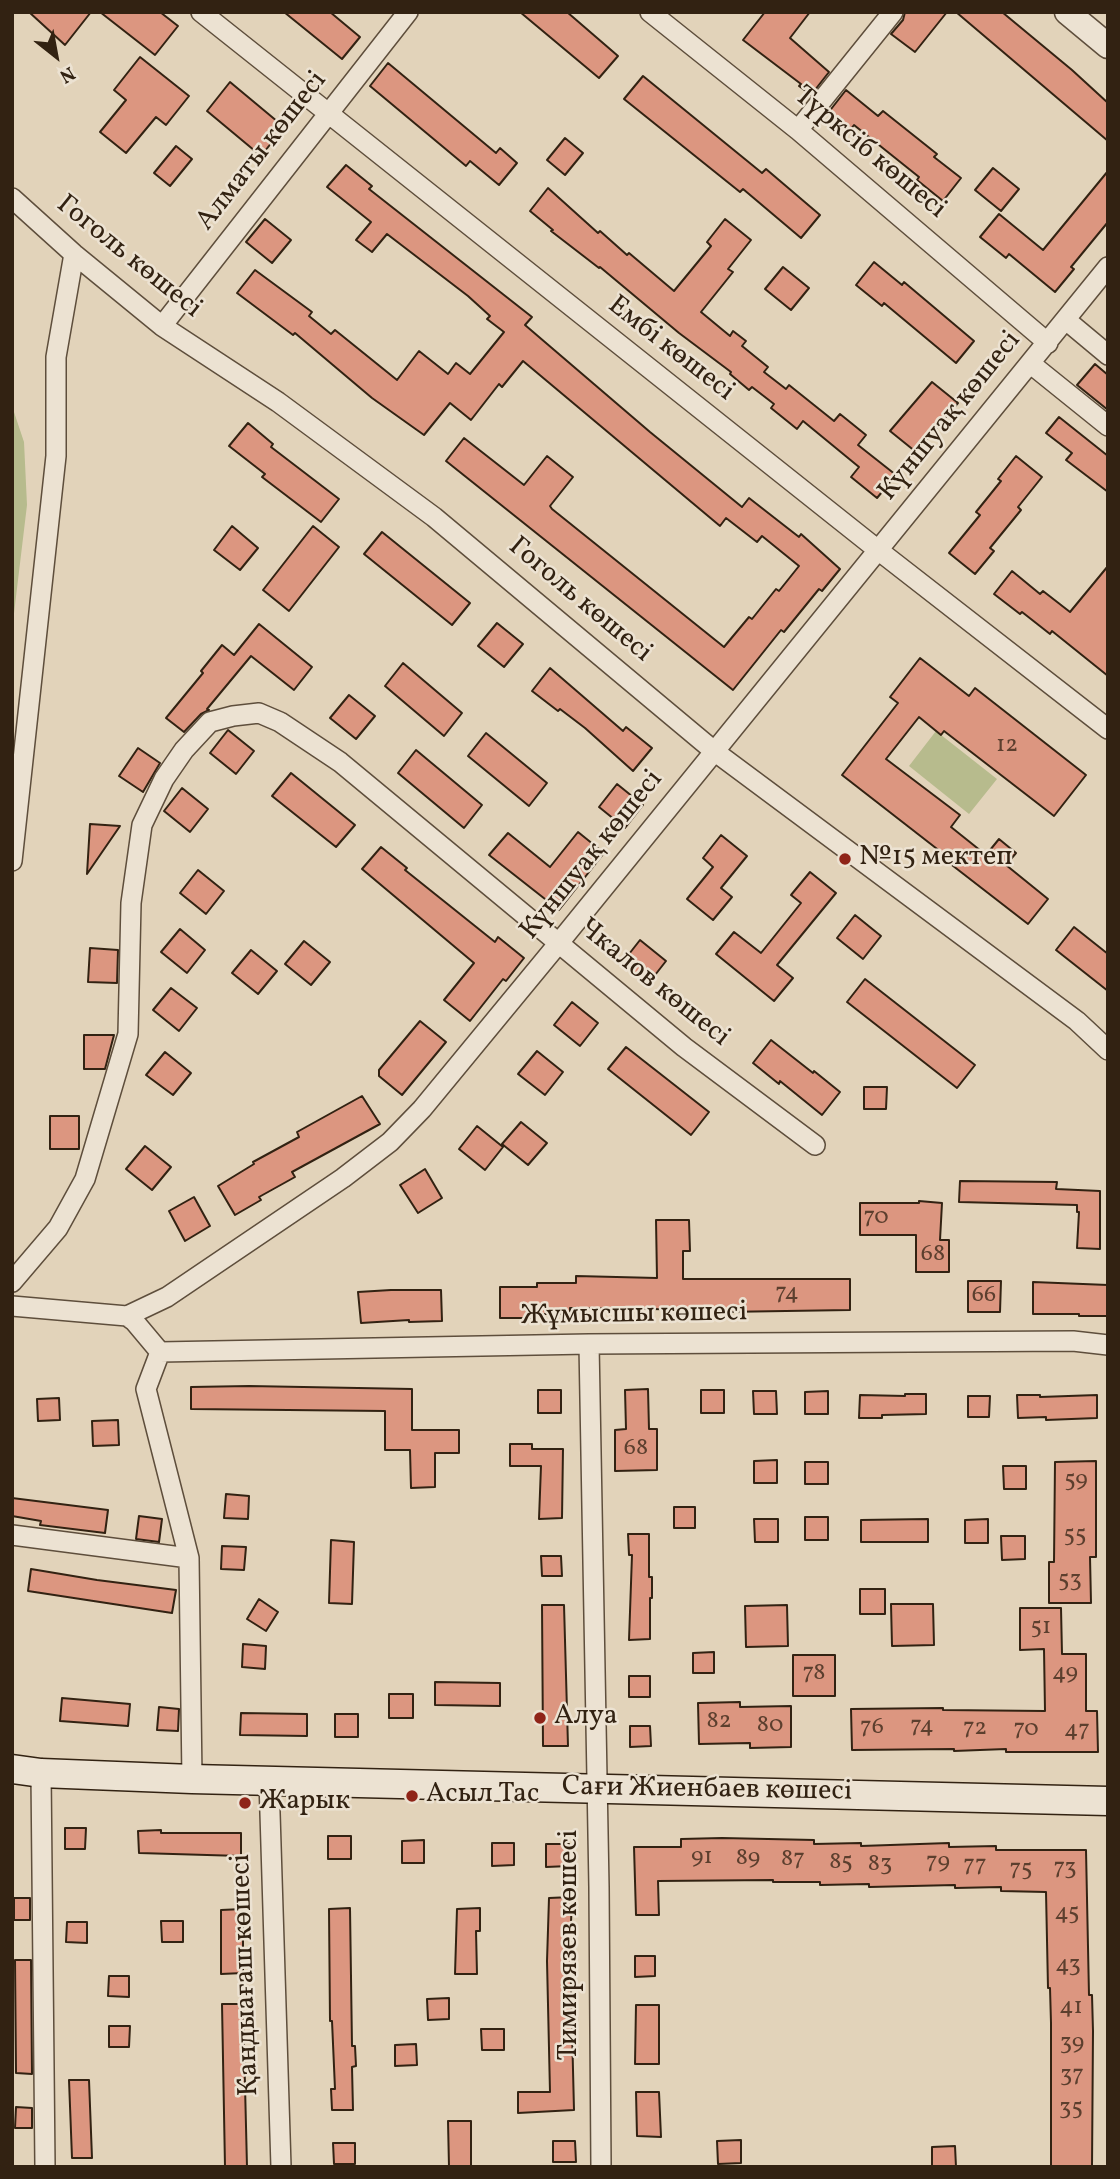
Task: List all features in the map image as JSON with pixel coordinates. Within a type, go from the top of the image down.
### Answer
[{"type":"main road","name":"Сағи Жиенбаев көшесі","points":[[12,1769],[41,1773],[192,1779],[1108,1801]]},
{"type":"street","name":"Ембі көшесі","points":[[201,12],[878,551],[1108,729]]},
{"type":"street","name":"Алматы көшесі","points":[[162,326],[408,12]]},
{"type":"street","name":"Түрксіб көшесі","points":[[650,12],[798,130],[1048,343]]},
{"type":"street","points":[[798,130],[893,12]]},
{"type":"street","points":[[1067,12],[1108,46]]},
{"type":"street","name":"Гоголь көшесі","points":[[12,198],[74,254],[162,326],[278,402],[434,517],[714,751],[1077,1021],[1108,1050]]},
{"type":"street","points":[[12,861],[56,456],[56,357],[74,254]]},
{"type":"street","name":"Күншуақ көшесі","points":[[127,1316],[167,1297],[344,1178],[390,1142],[422,1109],[1108,267]]},
{"type":"street","points":[[1066,320],[1108,355]]},
{"type":"street","points":[[1031,364],[1108,426]]},
{"type":"street","name":"Чкалов көшесі","points":[[12,1282],[58,1228],[85,1180],[128,1034],[131,903],[142,825],[164,779],[184,750],[211,722],[233,716],[260,713],[280,722],[340,762],[684,1047],[815,1144]]},
{"type":"street","points":[[12,1306],[127,1316],[160,1352],[146,1389],[189,1558],[192,1779]]},
{"type":"street","name":"Жұмысшы көшесі","points":[[160,1352],[589,1344],[1073,1341],[1108,1345]]},
{"type":"street","name":"Тимирязев көшесі","points":[[589,1344],[598,1788],[601,2167]]},
{"type":"street","points":[[12,1535],[189,1558]]},
{"type":"street","points":[[41,1773],[45,2167]]},
{"type":"street","name":"Қандыағаш көшесі","points":[[270,1781],[281,2167]]},
{"type":"green space","points":[[12,406],[24,442],[27,505],[12,630]]},
{"type":"green space","points":[[936,731],[997,779],[969,814],[909,766]]},
{"type":"building","points":[[29,12],[91,12],[65,45]]},
{"type":"building","points":[[100,12],[160,12],[178,26],[155,55]]},
{"type":"building","points":[[284,12],[330,12],[360,37],[342,59]]},
{"type":"building","points":[[520,12],[567,12],[618,56],[599,78]]},
{"type":"building","points":[[765,12],[810,12],[790,38],[829,72],[811,95],[799,86],[801,84],[743,40]]},
{"type":"building","points":[[905,12],[947,12],[915,52],[891,34],[903,20]]},
{"type":"building","points":[[956,12],[1002,12],[1072,70],[1108,103],[1108,141]]},
{"type":"building","points":[[140,57],[189,96],[166,125],[156,117],[126,153],[100,132],[126,100],[114,90]]},
{"type":"building","points":[[388,63],[496,153],[500,148],[517,163],[499,185],[470,161],[466,166],[370,86]]},
{"type":"building","points":[[643,76],[762,173],[766,169],[820,215],[801,238],[743,189],[740,192],[624,99]]},
{"type":"building","points":[[230,82],[284,127],[261,156],[207,111]]},
{"type":"building","points":[[846,90],[878,116],[883,111],[937,154],[934,157],[961,178],[943,201],[917,180],[919,177],[854,125],[850,130],[828,113]]},
{"type":"building","points":[[565,138],[583,153],[565,175],[547,160]]},
{"type":"building","points":[[176,146],[192,159],[170,186],[154,173]]},
{"type":"building","points":[[346,165],[372,186],[369,189],[532,317],[525,325],[650,432],[742,507],[749,498],[799,537],[801,534],[840,569],[822,591],[819,589],[784,632],[781,630],[733,690],[446,461],[464,438],[524,485],[547,456],[573,477],[550,506],[552,509],[724,647],[749,617],[752,619],[776,589],[779,591],[799,566],[762,536],[757,542],[726,518],[720,526],[523,361],[502,387],[499,384],[471,420],[450,403],[424,435],[372,398],[295,333],[293,335],[237,293],[255,270],[312,312],[309,316],[331,334],[335,330],[397,380],[419,351],[448,374],[456,363],[470,374],[504,332],[487,319],[490,316],[468,296],[387,234],[372,252],[356,240],[371,222],[327,187]]},
{"type":"building","points":[[993,168],[1019,189],[1001,211],[975,190]]},
{"type":"building","points":[[1108,171],[1108,222],[1071,267],[1074,269],[1055,292],[1009,254],[1006,258],[980,237],[999,214],[1043,250]]},
{"type":"building","points":[[548,188],[598,233],[600,231],[627,255],[629,253],[674,291],[711,246],[707,242],[725,219],[751,240],[728,269],[733,272],[701,312],[730,336],[733,331],[746,341],[742,346],[768,367],[764,372],[786,389],[789,385],[834,421],[840,414],[866,435],[858,445],[896,475],[877,498],[851,477],[859,467],[803,421],[797,429],[771,408],[774,404],[752,387],[749,390],[730,374],[731,372],[551,231],[553,230],[530,211]]},
{"type":"building","points":[[265,219],[291,240],[272,263],[246,242]]},
{"type":"building","points":[[874,262],[902,285],[904,282],[974,341],[956,363],[884,303],[882,306],[856,285]]},
{"type":"building","points":[[783,267],[809,288],[791,310],[765,289]]},
{"type":"building","points":[[1095,364],[1108,375],[1108,410],[1077,385]]},
{"type":"building","points":[[932,382],[958,403],[916,452],[890,431]]},
{"type":"building","points":[[1059,417],[1108,456],[1108,492],[1066,460],[1072,453],[1046,433]]},
{"type":"building","points":[[248,423],[273,444],[271,447],[339,499],[321,522],[262,477],[265,474],[229,446]]},
{"type":"building","points":[[1016,456],[1042,477],[1018,507],[1021,510],[990,548],[994,551],[975,574],[949,553],[980,515],[976,512],[1001,481],[998,479]]},
{"type":"building","points":[[232,526],[258,548],[240,570],[214,550]]},
{"type":"building","points":[[313,526],[339,547],[289,611],[263,590]]},
{"type":"building","points":[[382,532],[470,603],[452,625],[364,554]]},
{"type":"building","points":[[1108,566],[1108,676],[1052,631],[1050,634],[994,594],[1012,571],[1040,594],[1043,591],[1070,612]]},
{"type":"building","points":[[497,623],[523,644],[504,667],[478,646]]},
{"type":"building","points":[[259,624],[312,667],[294,690],[251,656],[207,709],[209,710],[201,714],[184,732],[166,718],[222,645],[234,655]]},
{"type":"building","points":[[920,658],[969,696],[975,688],[1086,775],[1054,816],[944,731],[941,735],[919,717],[886,759],[960,815],[951,827],[986,855],[999,839],[1016,853],[1006,865],[1048,899],[1028,924],[842,775],[898,703],[890,697]]},
{"type":"building","points":[[403,663],[462,713],[444,736],[385,686]]},
{"type":"building","points":[[550,668],[623,731],[626,727],[652,748],[633,771],[585,728],[532,691]]},
{"type":"building","points":[[349,695],[375,716],[356,739],[330,718]]},
{"type":"building","points":[[228,730],[254,751],[236,774],[210,753]]},
{"type":"building","points":[[486,733],[547,783],[529,806],[468,756]]},
{"type":"building","points":[[138,748],[160,763],[143,792],[119,776]]},
{"type":"building","points":[[416,750],[482,805],[464,828],[398,773]]},
{"type":"building","points":[[291,773],[355,825],[336,847],[272,796]]},
{"type":"building","points":[[617,784],[643,805],[625,828],[599,807]]},
{"type":"building","points":[[182,788],[208,809],[190,832],[164,811]]},
{"type":"building","points":[[90,824],[120,826],[87,874]]},
{"type":"building","points":[[578,832],[604,853],[559,910],[489,855],[508,833],[550,867]]},
{"type":"building","points":[[721,835],[747,856],[721,888],[732,897],[713,920],[687,899],[713,867],[703,858]]},
{"type":"building","points":[[381,847],[407,868],[405,870],[495,942],[498,937],[524,958],[506,981],[503,979],[470,1021],[444,1000],[474,963],[362,869]]},
{"type":"building","points":[[198,870],[224,891],[206,914],[180,893]]},
{"type":"building","points":[[810,872],[836,893],[777,965],[793,978],[774,1001],[716,954],[734,932],[761,953],[801,903],[791,895]]},
{"type":"building","points":[[855,915],[881,936],[863,959],[837,938]]},
{"type":"building","points":[[1074,927],[1108,954],[1108,991],[1056,950]]},
{"type":"building","points":[[180,929],[205,950],[187,973],[161,952]]},
{"type":"building","points":[[640,940],[666,961],[648,984],[622,963]]},
{"type":"building","points":[[304,941],[330,962],[311,985],[285,964]]},
{"type":"building","points":[[90,948],[118,950],[117,983],[88,982]]},
{"type":"building","points":[[251,950],[277,971],[258,994],[232,973]]},
{"type":"building","points":[[865,979],[975,1065],[957,1088],[847,1002]]},
{"type":"building","points":[[171,988],[197,1008],[179,1031],[153,1010]]},
{"type":"building","points":[[572,1002],[598,1023],[580,1046],[554,1025]]},
{"type":"building","points":[[420,1021],[446,1042],[402,1095],[379,1076],[379,1070]]},
{"type":"building","points":[[84,1035],[114,1035],[105,1069],[84,1069]]},
{"type":"building","points":[[771,1040],[840,1092],[822,1115],[753,1063]]},
{"type":"building","points":[[626,1047],[709,1112],[691,1135],[608,1069]]},
{"type":"building","points":[[537,1051],[563,1072],[545,1095],[518,1074]]},
{"type":"building","points":[[165,1052],[191,1073],[173,1095],[146,1075]]},
{"type":"building","points":[[864,1087],[887,1087],[886,1109],[864,1109]]},
{"type":"building","points":[[362,1096],[380,1124],[292,1172],[295,1177],[259,1197],[261,1200],[235,1215],[218,1186],[254,1164],[253,1162],[299,1137],[297,1132]]},
{"type":"building","points":[[50,1116],[79,1116],[79,1149],[50,1149]]},
{"type":"building","points":[[521,1122],[547,1143],[528,1165],[502,1144]]},
{"type":"building","points":[[477,1126],[503,1147],[485,1170],[459,1149]]},
{"type":"building","points":[[145,1146],[171,1167],[152,1190],[126,1169]]},
{"type":"building","points":[[425,1169],[442,1198],[418,1213],[400,1185]]},
{"type":"building","points":[[960,1181],[1057,1182],[1056,1189],[1100,1191],[1100,1249],[1077,1248],[1077,1205],[959,1202]]},
{"type":"building","points":[[194,1197],[210,1226],[185,1241],[169,1211]]},
{"type":"building","points":[[860,1203],[942,1203],[940,1240],[949,1240],[949,1272],[916,1272],[916,1235],[860,1235]]},
{"type":"building","points":[[656,1220],[689,1220],[690,1251],[683,1251],[683,1279],[850,1279],[850,1310],[722,1312],[570,1308],[570,1314],[533,1314],[533,1318],[500,1318],[500,1287],[576,1283],[576,1276],[657,1278]]},
{"type":"building","points":[[968,1281],[1001,1281],[1000,1312],[968,1312]]},
{"type":"building","points":[[1033,1282],[1108,1285],[1108,1316],[1033,1314]]},
{"type":"building","points":[[441,1290],[442,1321],[361,1323],[358,1292]]},
{"type":"building","points":[[191,1387],[412,1389],[412,1430],[459,1430],[459,1453],[435,1453],[435,1487],[411,1488],[410,1450],[385,1450],[385,1411],[191,1409]]},
{"type":"building","points":[[648,1389],[649,1429],[657,1429],[657,1470],[615,1471],[615,1430],[626,1429],[625,1390]]},
{"type":"building","points":[[538,1390],[561,1390],[561,1413],[538,1413]]},
{"type":"building","points":[[701,1390],[724,1390],[724,1413],[701,1413]]},
{"type":"building","points":[[753,1391],[776,1391],[777,1414],[754,1414]]},
{"type":"building","points":[[828,1391],[828,1414],[805,1414],[805,1392]]},
{"type":"building","points":[[926,1394],[926,1414],[859,1418],[860,1395]]},
{"type":"building","points":[[1017,1395],[1097,1395],[1097,1418],[1018,1418]]},
{"type":"building","points":[[968,1396],[990,1396],[989,1417],[968,1417]]},
{"type":"building","points":[[59,1398],[60,1420],[38,1421],[37,1399]]},
{"type":"building","points":[[118,1420],[119,1445],[93,1446],[92,1421]]},
{"type":"building","points":[[510,1444],[532,1444],[532,1449],[563,1449],[562,1518],[539,1519],[541,1466],[510,1466]]},
{"type":"building","points":[[777,1460],[777,1483],[754,1483],[754,1461]]},
{"type":"building","points":[[1096,1461],[1096,1557],[1090,1557],[1091,1603],[1049,1603],[1049,1562],[1054,1562],[1055,1462]]},
{"type":"building","points":[[805,1462],[828,1462],[828,1484],[805,1484]]},
{"type":"building","points":[[1003,1466],[1026,1466],[1026,1489],[1004,1489]]},
{"type":"building","points":[[226,1494],[249,1496],[248,1519],[224,1518]]},
{"type":"building","points":[[12,1498],[108,1510],[105,1533],[40,1525],[41,1521],[12,1516]]},
{"type":"building","points":[[674,1507],[695,1507],[695,1528],[674,1528]]},
{"type":"building","points":[[139,1516],[162,1519],[159,1542],[136,1539]]},
{"type":"building","points":[[805,1517],[828,1517],[828,1540],[805,1540]]},
{"type":"building","points":[[754,1519],[778,1519],[778,1542],[755,1542]]},
{"type":"building","points":[[928,1519],[928,1542],[861,1542],[861,1520]]},
{"type":"building","points":[[988,1519],[988,1543],[965,1543],[965,1520]]},
{"type":"building","points":[[628,1534],[649,1534],[649,1577],[652,1577],[650,1639],[629,1640],[632,1555],[629,1555]]},
{"type":"building","points":[[1001,1536],[1025,1536],[1025,1559],[1002,1560]]},
{"type":"building","points":[[331,1540],[354,1542],[352,1604],[329,1603]]},
{"type":"building","points":[[222,1546],[246,1547],[244,1570],[221,1569]]},
{"type":"building","points":[[541,1556],[561,1556],[562,1576],[542,1576]]},
{"type":"building","points":[[31,1569],[176,1590],[172,1613],[28,1591]]},
{"type":"building","points":[[860,1589],[885,1589],[885,1614],[860,1614]]},
{"type":"building","points":[[259,1599],[278,1612],[266,1631],[247,1619]]},
{"type":"building","points":[[891,1604],[933,1604],[934,1645],[892,1646]]},
{"type":"building","points":[[542,1605],[564,1605],[568,1746],[543,1746]]},
{"type":"building","points":[[787,1605],[788,1646],[746,1647],[745,1606]]},
{"type":"building","points":[[1020,1608],[1061,1608],[1062,1654],[1086,1654],[1086,1711],[1097,1711],[1098,1752],[1006,1752],[1006,1749],[852,1750],[851,1709],[1045,1711],[1044,1649],[1020,1650]]},
{"type":"building","points":[[243,1644],[266,1646],[265,1669],[242,1667]]},
{"type":"building","points":[[714,1652],[714,1673],[693,1673],[693,1653]]},
{"type":"building","points":[[793,1655],[835,1655],[835,1696],[793,1696]]},
{"type":"building","points":[[629,1676],[650,1676],[650,1697],[629,1697]]},
{"type":"building","points":[[435,1682],[500,1683],[500,1706],[435,1705]]},
{"type":"building","points":[[389,1694],[413,1694],[413,1718],[389,1718]]},
{"type":"building","points":[[62,1698],[130,1704],[128,1726],[60,1721]]},
{"type":"building","points":[[740,1702],[740,1707],[791,1706],[791,1747],[750,1748],[750,1743],[699,1744],[698,1703]]},
{"type":"building","points":[[159,1707],[179,1709],[178,1731],[157,1730]]},
{"type":"building","points":[[241,1713],[307,1714],[307,1736],[240,1735]]},
{"type":"building","points":[[335,1714],[358,1714],[358,1737],[335,1737]]},
{"type":"building","points":[[630,1726],[650,1726],[651,1746],[630,1747]]},
{"type":"building","points":[[65,1828],[86,1828],[85,1849],[65,1849]]},
{"type":"building","points":[[161,1830],[161,1833],[241,1833],[241,1856],[139,1853],[138,1831]]},
{"type":"building","points":[[328,1836],[351,1836],[351,1859],[328,1859]]},
{"type":"building","points":[[681,1839],[814,1840],[814,1844],[861,1843],[861,1846],[949,1843],[949,1847],[996,1846],[996,1850],[1086,1850],[1089,1995],[1092,1995],[1093,2031],[1092,2167],[1051,2167],[1051,2023],[1046,1892],[1001,1891],[1001,1887],[955,1888],[955,1885],[869,1887],[869,1884],[820,1885],[820,1882],[773,1880],[658,1881],[659,1915],[636,1915],[634,1847],[681,1847]]},
{"type":"building","points":[[424,1840],[424,1863],[402,1863],[402,1841]]},
{"type":"building","points":[[492,1843],[514,1843],[514,1865],[492,1866]]},
{"type":"building","points":[[546,1844],[569,1844],[569,1866],[546,1867]]},
{"type":"building","points":[[572,1897],[570,1949],[574,2110],[518,2113],[518,2092],[550,2092],[547,1961],[549,1898]]},
{"type":"building","points":[[14,1898],[30,1898],[30,1920],[14,1920]]},
{"type":"building","points":[[350,1908],[352,2046],[355,2046],[356,2066],[352,2067],[353,2110],[332,2110],[331,2089],[335,2089],[330,2021],[329,1909]]},
{"type":"building","points":[[480,1908],[480,1931],[476,1931],[477,1974],[455,1974],[457,1909]]},
{"type":"building","points":[[243,1909],[243,1973],[221,1974],[221,1910]]},
{"type":"building","points":[[161,1921],[183,1921],[183,1942],[162,1942]]},
{"type":"building","points":[[67,1922],[87,1922],[87,1943],[66,1942]]},
{"type":"building","points":[[635,1956],[655,1956],[655,1976],[635,1977]]},
{"type":"building","points":[[15,1960],[31,1960],[32,2074],[16,2073]]},
{"type":"building","points":[[109,1976],[129,1976],[129,1997],[108,1996]]},
{"type":"building","points":[[449,1998],[449,2019],[428,2020],[427,1999]]},
{"type":"building","points":[[222,2004],[243,2004],[247,2167],[225,2167]]},
{"type":"building","points":[[636,2005],[659,2005],[659,2064],[635,2064]]},
{"type":"building","points":[[109,2026],[130,2026],[129,2047],[109,2047]]},
{"type":"building","points":[[481,2029],[504,2029],[504,2050],[482,2050]]},
{"type":"building","points":[[416,2044],[417,2065],[395,2066],[395,2045]]},
{"type":"building","points":[[69,2080],[89,2080],[92,2158],[72,2158]]},
{"type":"building","points":[[636,2092],[659,2092],[661,2137],[637,2136]]},
{"type":"building","points":[[16,2107],[32,2108],[32,2128],[15,2128]]},
{"type":"building","points":[[448,2121],[471,2121],[471,2167],[449,2167]]},
{"type":"building","points":[[741,2140],[741,2163],[718,2164],[717,2141]]},
{"type":"building","points":[[553,2141],[575,2141],[576,2162],[553,2162]]},
{"type":"building","points":[[333,2143],[355,2143],[355,2164],[334,2164]]},
{"type":"building","points":[[955,2146],[956,2167],[932,2167],[932,2147]]},
{"type":"place","name":"№15 мектеп","points":[[845,859]]},
{"type":"place","name":"Алуа","points":[[540,1718]]},
{"type":"place","name":"Асыл Тас","points":[[412,1796]]},
{"type":"place","name":"Жарык","points":[[245,1803]]}]
